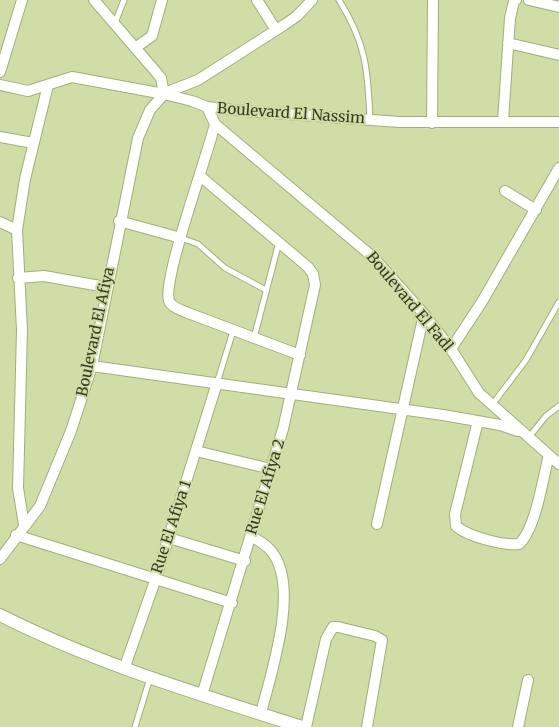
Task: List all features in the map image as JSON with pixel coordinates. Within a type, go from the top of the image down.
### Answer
[{"type":"street","points":[[0,72],[22,0]]},
{"type":"street","points":[[94,0],[161,78],[164,94],[198,80],[297,16],[312,0]]},
{"type":"street","points":[[135,48],[152,36],[162,0]]},
{"type":"street","points":[[257,0],[276,30]]},
{"type":"street","points":[[432,123],[433,0]]},
{"type":"street","points":[[503,122],[511,8],[516,0]]},
{"type":"street","points":[[529,0],[559,7]]},
{"type":"street","points":[[508,43],[559,55]]},
{"type":"street","name":"Boulevard El Nassim","points":[[0,85],[28,91],[72,77],[164,94],[207,107],[432,123],[559,122]]},
{"type":"street","points":[[24,525],[19,503],[18,478],[22,330],[17,230],[19,209],[33,143],[48,85]]},
{"type":"street","name":"Boulevard El Afiya","points":[[0,559],[16,535],[40,506],[72,431],[92,366],[119,221],[138,138],[150,110],[164,94]]},
{"type":"street","name":"Boulevard El Fadl","points":[[207,107],[215,124],[358,243],[387,272],[424,314],[451,349],[471,382],[491,405],[559,464]]},
{"type":"street","points":[[215,124],[181,238],[168,293],[171,305],[233,331],[300,355]]},
{"type":"street","points":[[0,137],[33,143]]},
{"type":"street","points":[[451,349],[483,300],[559,168]]},
{"type":"street","points":[[200,176],[279,241]]},
{"type":"street","points":[[505,192],[536,210]]},
{"type":"street","points":[[119,221],[181,238]]},
{"type":"street","points":[[0,222],[17,230]]},
{"type":"street","name":"Rue El Afiya 2","points":[[202,696],[232,604],[271,469],[314,293],[314,274],[279,241]]},
{"type":"street","points":[[18,278],[44,276],[106,287]]},
{"type":"street","points":[[376,524],[424,314]]},
{"type":"street","points":[[92,366],[478,421],[500,425],[526,435]]},
{"type":"street","name":"Rue El Afiya 1","points":[[124,669],[169,538],[217,383]]},
{"type":"street","points":[[478,421],[455,514],[456,526],[465,533],[510,544],[519,544],[531,521],[549,455]]},
{"type":"street","points":[[196,450],[271,469]]},
{"type":"street","points":[[16,535],[155,581],[232,604]]},
{"type":"street","points":[[251,536],[265,544],[274,554],[280,568],[285,600],[276,654],[261,713]]},
{"type":"street","points":[[169,538],[244,561]]},
{"type":"street","points":[[0,615],[66,647],[124,669],[202,696],[304,727],[326,639],[333,627],[375,636],[382,640],[367,727]]},
{"type":"street","points":[[518,727],[528,680]]},
{"type":"lane","points":[[114,24],[124,0]]},
{"type":"lane","points":[[339,0],[359,37],[365,57],[369,76],[370,120]]},
{"type":"lane","points":[[181,238],[198,244],[225,268],[266,290]]},
{"type":"lane","points":[[254,338],[279,241]]},
{"type":"lane","points":[[491,405],[526,360],[559,302]]},
{"type":"lane","points":[[217,383],[233,331]]},
{"type":"lane","points":[[526,435],[559,406]]},
{"type":"lane","points":[[135,727],[150,678]]}]
